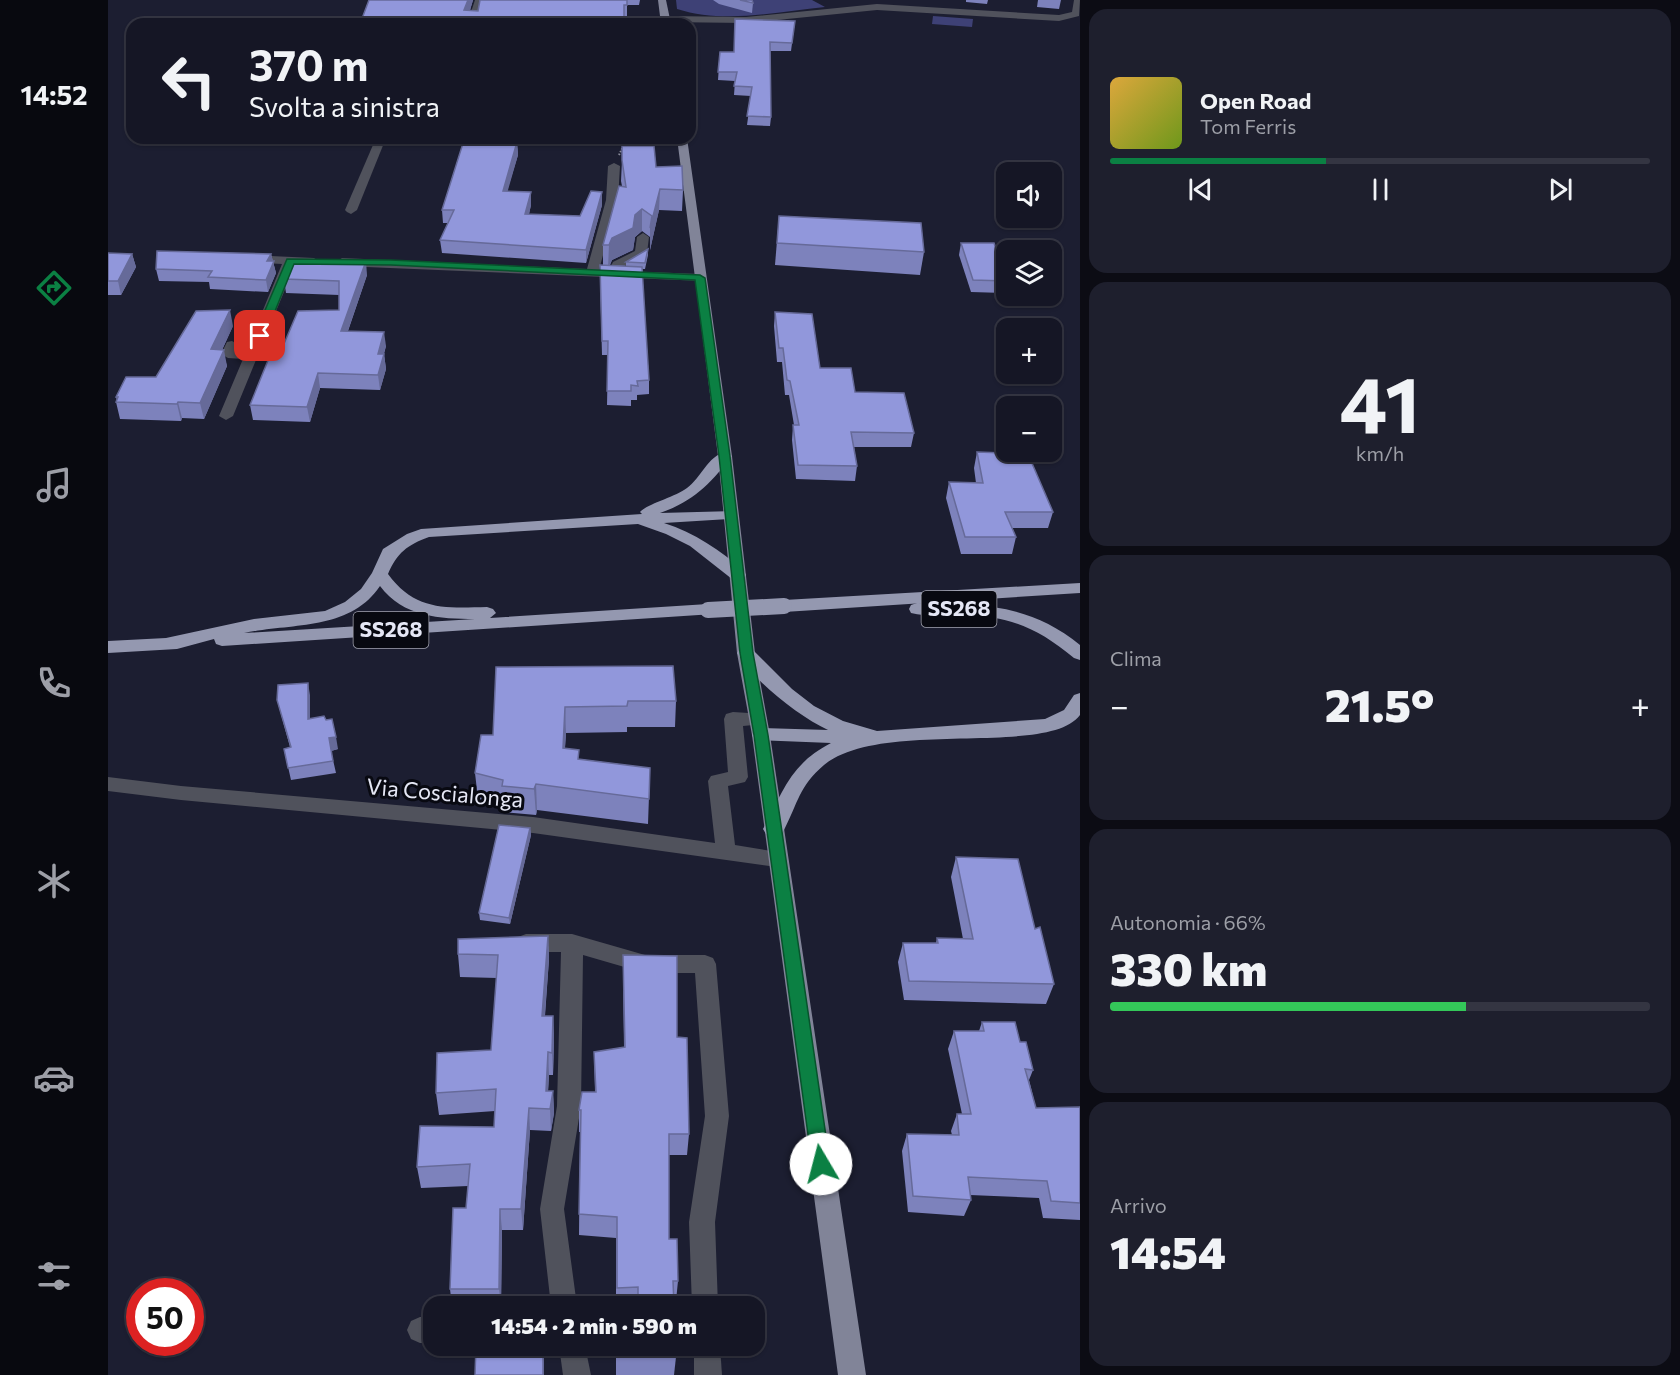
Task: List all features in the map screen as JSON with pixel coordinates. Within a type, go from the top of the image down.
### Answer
[{"type":"highway","points":[[620,519],[662,508],[689,495],[704,480],[715,463],[724,456]]},
{"type":"highway","name":"SS268","points":[[164,644],[254,625],[328,616],[351,606],[367,593],[380,574],[388,554],[413,537],[427,532],[729,514]]},
{"type":"highway","points":[[620,519],[658,525],[689,537],[738,575]]},
{"type":"highway","points":[[380,574],[396,596],[412,606],[435,611],[618,616]]},
{"type":"highway","name":"SS268","points":[[108,647],[1080,588]]},
{"type":"highway","name":"SS268","points":[[825,603],[887,608],[986,609],[1029,618],[1047,626],[1080,654]]},
{"type":"highway","points":[[746,653],[789,698],[803,708],[835,726],[877,738]]},
{"type":"highway","points":[[773,829],[780,820],[782,809],[796,783],[812,765],[838,747],[858,740],[877,738],[977,733],[1046,726],[1070,715],[1080,699]]},
{"type":"highway","points":[[759,727],[877,738]]},
{"type":"main road","points":[[663,0],[665,18]]},
{"type":"main road","points":[[682,144],[724,456],[746,653],[759,727],[852,1375]]},
{"type":"street","points":[[474,18],[479,0]]},
{"type":"street","points":[[696,21],[746,20],[877,7],[1059,18],[1076,14],[1078,0]]},
{"type":"street","points":[[351,210],[378,144]]},
{"type":"street","points":[[592,272],[612,200],[614,166]]},
{"type":"street","points":[[615,273],[617,265],[641,253],[643,237]]},
{"type":"street","points":[[233,258],[548,266],[592,272],[700,278]]},
{"type":"street","points":[[226,416],[290,261]]},
{"type":"street","points":[[232,345],[228,354],[252,355]]},
{"type":"street","points":[[726,852],[718,781],[738,777],[733,719],[759,727]]},
{"type":"street","name":"Via Coscialonga","points":[[108,784],[181,793],[533,825],[777,859]]},
{"type":"street","points":[[508,943],[572,943],[645,964],[705,964],[717,1116],[702,1222],[705,1296]]},
{"type":"street","points":[[563,1296],[552,1209],[570,1106],[572,943]]},
{"type":"street","points":[[574,1356],[577,1375]]},
{"type":"street","points":[[707,1356],[708,1375]]},
{"type":"shaded area","points":[[676,0],[812,0],[825,7],[750,16],[713,16],[677,9]]},
{"type":"shaded area","points":[[933,16],[973,19],[972,27],[932,24]]},
{"type":"building","points":[[369,0],[468,0],[464,10],[478,11],[480,0],[627,0],[627,5],[624,5],[624,18],[362,18]]},
{"type":"building","points":[[735,19],[795,21],[792,43],[770,42],[771,117],[747,116],[752,87],[734,86],[737,72],[718,72],[720,52],[734,52]]},
{"type":"building","points":[[463,144],[516,144],[503,191],[531,192],[525,214],[580,216],[591,191],[602,192],[586,250],[440,240],[454,210],[442,210]]},
{"type":"building","points":[[622,146],[654,146],[656,167],[682,166],[683,190],[660,189],[650,228],[652,216],[642,209],[635,215],[633,228],[612,238],[609,245],[603,245],[619,186],[626,187]]},
{"type":"building","points":[[779,216],[921,223],[924,252],[777,243]]},
{"type":"building","points":[[961,243],[994,243],[996,281],[973,280]]},
{"type":"building","points":[[648,249],[645,263],[626,262]]},
{"type":"building","points":[[157,251],[271,254],[267,261],[274,261],[266,280],[208,277],[212,271],[156,269]]},
{"type":"building","points":[[108,253],[132,254],[118,281],[108,281]]},
{"type":"building","points":[[292,260],[366,261],[341,331],[384,332],[378,354],[384,354],[378,375],[318,373],[307,407],[250,405],[271,353],[280,353],[298,311],[339,310],[339,281],[284,279]]},
{"type":"building","points":[[600,265],[642,267],[649,380],[637,381],[638,386],[631,385],[631,391],[607,391],[608,341],[602,341]]},
{"type":"building","points":[[230,310],[211,349],[224,350],[200,403],[116,402],[118,397],[116,397],[126,377],[156,377],[196,311]]},
{"type":"building","points":[[775,312],[812,314],[820,368],[851,368],[855,392],[904,393],[914,433],[851,432],[857,466],[798,465],[793,425],[799,425],[790,381],[787,380],[783,348],[779,348]]},
{"type":"building","points":[[977,452],[996,453],[996,462],[1031,462],[1053,512],[1005,512],[1016,537],[965,537],[949,482],[983,483]]},
{"type":"building","points":[[673,666],[676,701],[628,701],[627,706],[565,707],[563,748],[579,750],[578,759],[650,768],[649,799],[536,784],[534,789],[502,786],[503,780],[475,773],[481,735],[493,735],[496,667]]},
{"type":"building","points":[[308,683],[308,719],[324,716],[326,720],[332,719],[336,737],[329,738],[333,761],[288,768],[284,749],[291,747],[277,700],[278,685]]},
{"type":"building","points":[[499,825],[530,828],[509,918],[479,913]]},
{"type":"building","points":[[956,857],[1018,859],[1035,929],[1040,927],[1054,984],[909,981],[903,943],[938,943],[937,938],[973,939]]},
{"type":"building","points":[[548,936],[542,1016],[553,1016],[552,1053],[548,1052],[546,1091],[553,1091],[550,1109],[529,1108],[521,1209],[500,1209],[499,1289],[450,1289],[453,1208],[466,1208],[470,1164],[417,1167],[420,1126],[494,1127],[496,1089],[436,1093],[437,1053],[491,1050],[498,955],[458,954],[458,939]]},
{"type":"building","points":[[623,955],[677,956],[677,1037],[687,1038],[689,1134],[669,1134],[669,1239],[677,1239],[678,1281],[673,1281],[674,1296],[638,1296],[638,1287],[617,1288],[617,1217],[579,1214],[581,1110],[579,1110],[582,1092],[596,1092],[594,1052],[625,1047]]},
{"type":"building","points":[[982,1022],[1015,1022],[1020,1042],[1026,1042],[1033,1070],[1025,1069],[1036,1108],[1080,1107],[1080,1203],[1051,1201],[1047,1181],[968,1177],[971,1200],[913,1196],[907,1134],[959,1135],[957,1114],[971,1114],[954,1031],[984,1031]]},
{"type":"building","points":[[476,1356],[543,1356],[543,1375],[475,1375]]},
{"type":"building","points":[[676,1356],[676,1357],[616,1357]]},
{"type":"route","points":[[260,336],[290,261],[391,263],[700,278],[724,456],[746,653],[761,735],[821,1164]]}]
